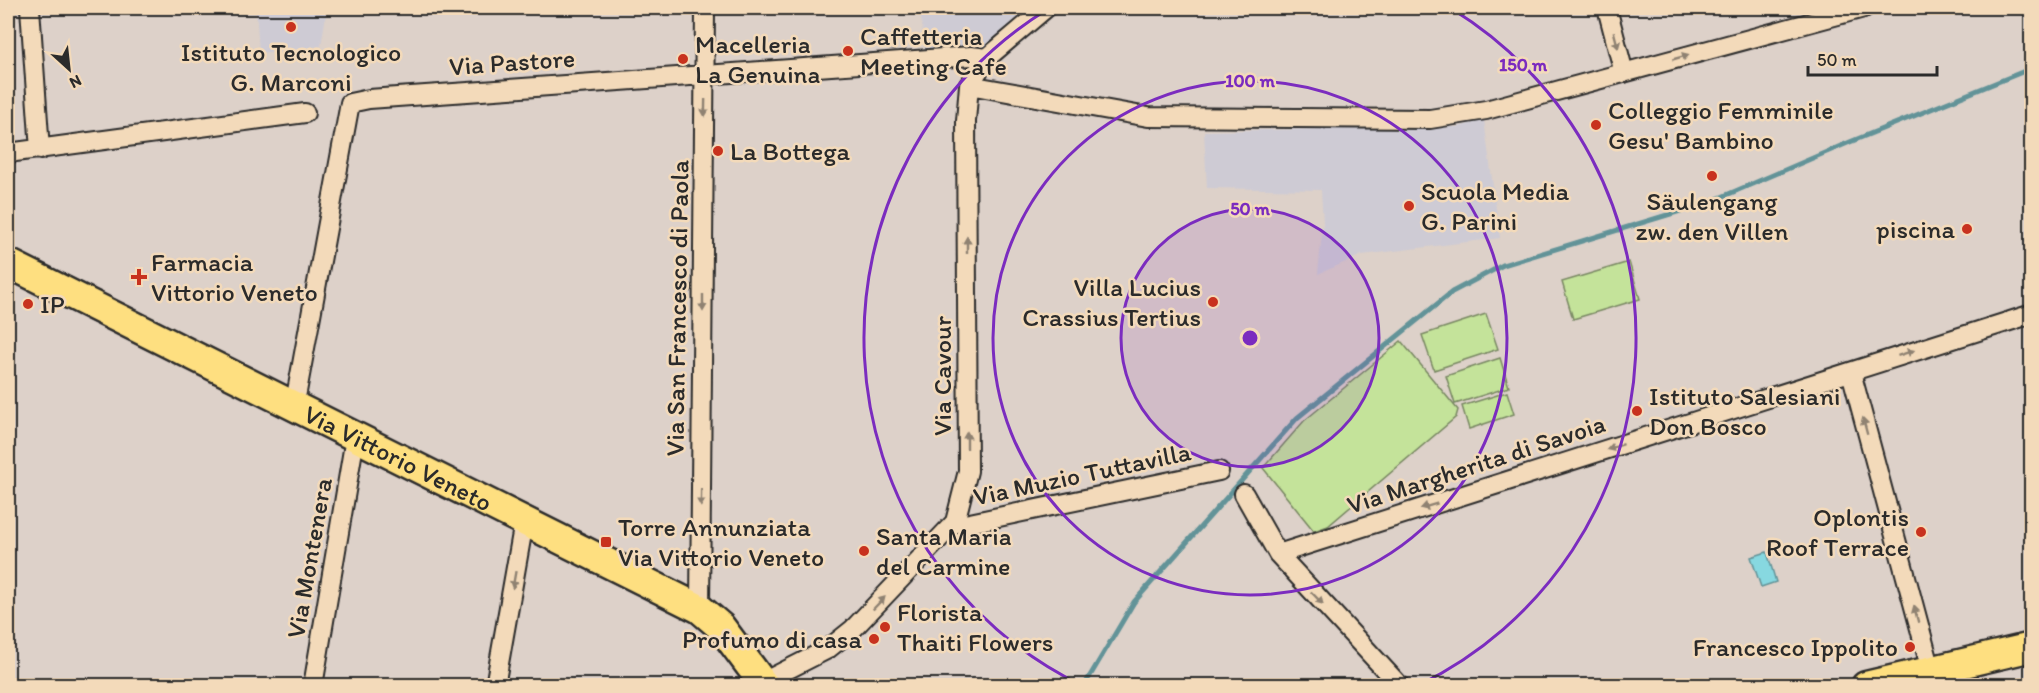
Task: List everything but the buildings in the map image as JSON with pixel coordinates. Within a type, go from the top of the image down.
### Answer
[{"type":"main road","name":"Via Vittorio Veneto","points":[[8,263],[700,609],[721,627],[761,684]]},
{"type":"main road","points":[[1866,686],[1935,678],[2031,647]]},
{"type":"street","points":[[30,8],[40,150]]},
{"type":"street","name":"Via San Francesco di Paola","points":[[700,609],[705,8]]},
{"type":"street","name":"Via Cavour","points":[[761,684],[828,649],[853,629],[955,522],[968,471],[966,121],[969,85],[987,58],[1046,8]]},
{"type":"street","points":[[1607,8],[1624,73]]},
{"type":"street","points":[[969,85],[1148,117],[1430,119],[1486,110],[1624,73],[1803,15],[1864,8]]},
{"type":"street","name":"Via Pastore","points":[[294,408],[350,103],[369,99],[705,73],[971,56],[987,58]]},
{"type":"street","points":[[8,153],[305,113]]},
{"type":"street","name":"Via Margherita di Savoia","points":[[1278,554],[2031,314]]},
{"type":"street","points":[[1851,372],[1935,678]]},
{"type":"street","name":"Via Montenera","points":[[313,686],[355,438]]},
{"type":"street","name":"Via Muzio Tuttavilla","points":[[955,522],[965,524],[1219,471]]},
{"type":"street","points":[[1244,494],[1278,554],[1400,686]]},
{"type":"street","points":[[495,686],[524,522]]},
{"type":"shaded area","name":"Istituto Tecnologico G. Marconi","points":[[256,8],[327,8],[321,46],[259,53]]},
{"type":"shaded area","points":[[920,8],[1028,8],[985,47],[925,51]]},
{"type":"shaded area","name":"Scuola Media G. Parini","points":[[1484,120],[1500,238],[1362,255],[1318,274],[1323,223],[1321,190],[1207,188],[1204,131],[1458,127]]},
{"type":"green space","points":[[1629,262],[1640,299],[1573,319],[1562,282]]},
{"type":"green space","points":[[1486,314],[1498,349],[1434,370],[1422,335]]},
{"type":"green space","points":[[1401,341],[1458,410],[1456,417],[1328,526],[1314,531],[1263,468],[1304,421]]},
{"type":"green space","points":[[1500,358],[1509,387],[1455,404],[1446,376]]},
{"type":"green space","points":[[1507,392],[1514,414],[1469,429],[1462,406]]},
{"type":"water","points":[[1767,552],[1776,582],[1761,587],[1751,557]]},
{"type":"waterway","points":[[1084,686],[1134,602],[1297,418],[1452,292],[1503,265],[1710,202],[2032,68]]},
{"type":"place","name":"Istituto Tecnologico G. Marconi","points":[[291,27]]},
{"type":"place","name":"Caffetteria Meeting Cafe","points":[[848,51]]},
{"type":"place","name":"Macelleria La Genuina","points":[[683,59]]},
{"type":"place","name":"Colleggio Femminile Gesu' Bambino","points":[[1596,125]]},
{"type":"place","name":"La Bottega","points":[[718,151]]},
{"type":"place","name":"Säulengang zw. den Villen","points":[[1712,176]]},
{"type":"place","name":"Scuola Media G. Parini","points":[[1409,206]]},
{"type":"place","name":"piscina","points":[[1967,229]]},
{"type":"place","name":"Farmacia Vittorio Veneto","points":[[139,277]]},
{"type":"place","name":"Villa Lucius Crassius Tertius","points":[[1213,302]]},
{"type":"place","name":"IP","points":[[28,304]]},
{"type":"place","name":"Istituto Salesiani Don Bosco","points":[[1637,411]]},
{"type":"place","name":"Oplontis Roof Terrace","points":[[1921,532]]},
{"type":"place","name":"Torre Annunziata Via Vittorio Veneto","points":[[606,542]]},
{"type":"place","name":"Santa Maria del Carmine","points":[[864,551]]},
{"type":"place","name":"Florista Thaiti Flowers","points":[[885,627]]},
{"type":"place","name":"Profumo di casa","points":[[874,639]]},
{"type":"place","name":"Francesco Ippolito","points":[[1910,647]]}]
